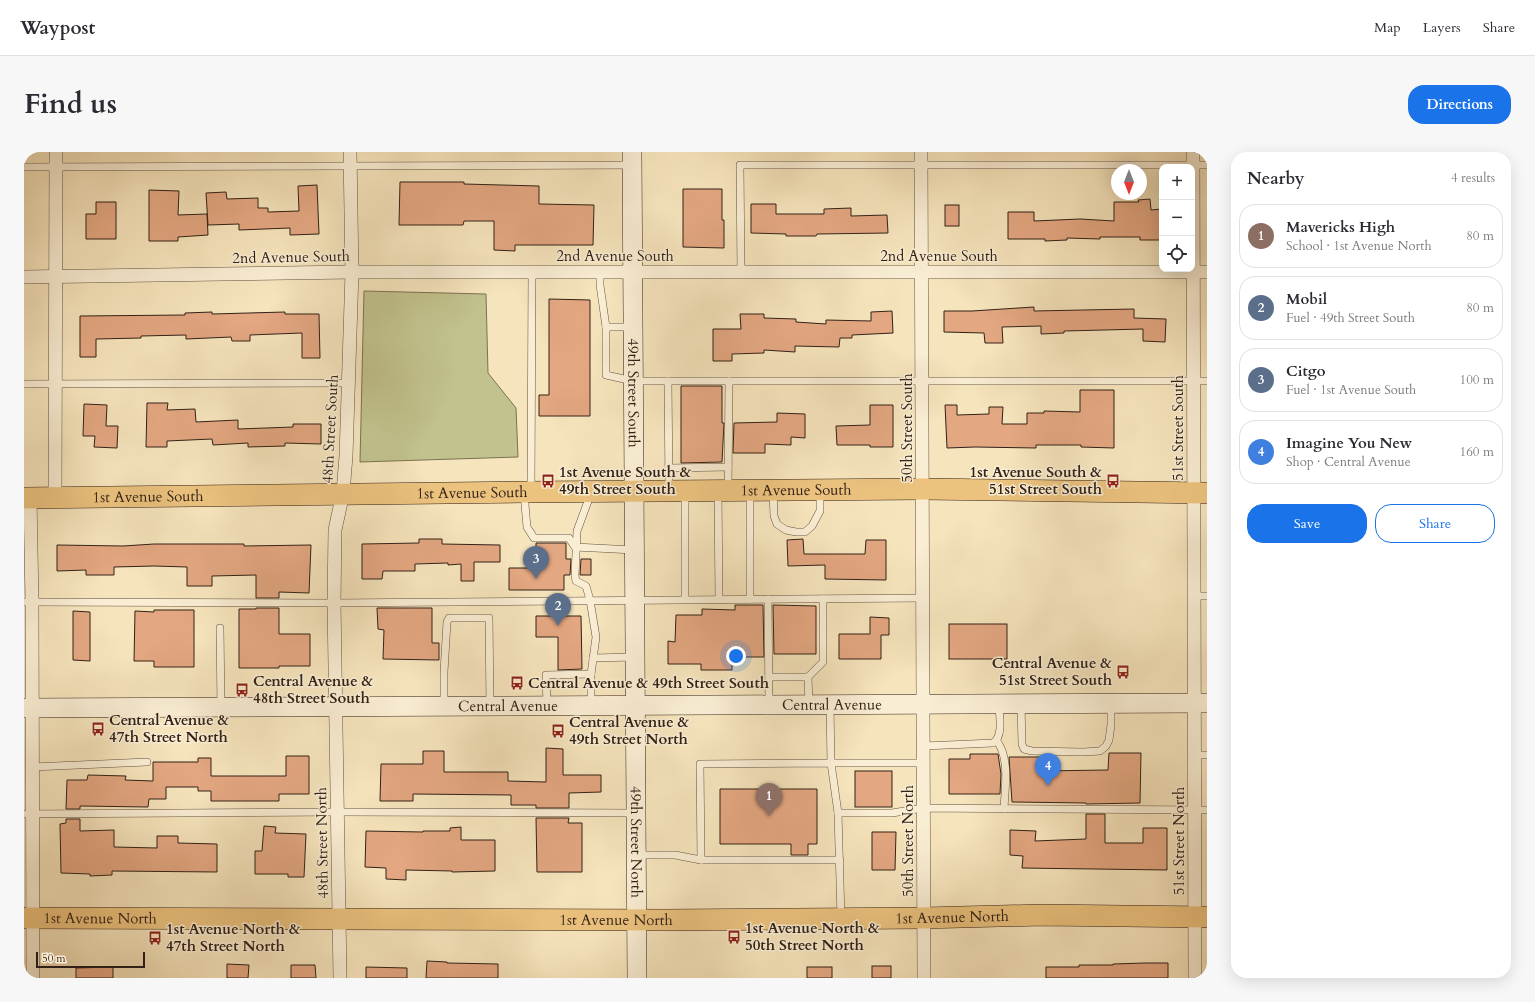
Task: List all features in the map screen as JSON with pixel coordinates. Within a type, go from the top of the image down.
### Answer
[{"type":"main road","name":"49th Street South","points":[[632,158],[635,705]]},
{"type":"main road","name":"1st Avenue South","points":[[27,498],[677,490],[923,489],[1201,493]]},
{"type":"main road","name":"Central Avenue","points":[[28,708],[1201,703]]},
{"type":"main road","name":"49th Street North","points":[[635,705],[637,978]]},
{"type":"main road","name":"1st Avenue North","points":[[28,918],[637,920],[924,918],[1041,915],[1201,917]]},
{"type":"street","points":[[55,498],[56,152]]},
{"type":"street","name":"48th Street South","points":[[336,707],[334,603],[335,530],[343,493],[349,383],[352,272],[350,152]]},
{"type":"street","name":"50th Street South","points":[[922,158],[924,704]]},
{"type":"street","name":"51st Street South","points":[[1193,158],[1193,236]]},
{"type":"street","name":"2nd Avenue South","points":[[24,276],[55,277],[352,272],[1159,272]]},
{"type":"street","name":"51st Street South","points":[[1193,272],[1194,381],[1201,493],[1201,703]]},
{"type":"street","name":"2nd Avenue South","points":[[1195,272],[1207,272]]},
{"type":"street","points":[[27,498],[28,708],[32,767],[28,814],[28,918],[33,978]]},
{"type":"street","name":"51st Street North","points":[[1196,978],[1201,917],[1201,703]]},
{"type":"street","name":"50th Street North","points":[[924,704],[924,978]]},
{"type":"street","name":"48th Street North","points":[[336,707],[340,978]]},
{"type":"lane","points":[[24,167],[350,166],[632,158]]},
{"type":"lane","points":[[742,272],[740,166],[922,158],[1193,158],[1207,164]]},
{"type":"lane","points":[[532,272],[526,527],[534,538],[568,538],[575,547],[634,550]]},
{"type":"lane","points":[[600,272],[600,284],[606,327],[606,375],[633,381],[1207,381]]},
{"type":"lane","points":[[606,327],[633,327]]},
{"type":"lane","points":[[668,381],[669,468],[677,490],[685,600]]},
{"type":"lane","points":[[719,599],[723,490],[728,467],[729,381]]},
{"type":"lane","points":[[24,384],[349,383]]},
{"type":"lane","points":[[669,468],[728,467]]},
{"type":"lane","points":[[750,490],[750,599]]},
{"type":"lane","points":[[773,490],[774,516],[777,524],[786,530],[796,532],[805,532],[812,526],[820,511],[820,490]]},
{"type":"lane","points":[[592,491],[577,530],[575,547],[576,581],[586,586],[590,600],[596,637],[591,674],[592,705]]},
{"type":"lane","points":[[28,601],[334,603],[923,598]]},
{"type":"lane","points":[[768,599],[769,704]]},
{"type":"lane","points":[[769,677],[808,677],[823,662],[822,599]]},
{"type":"lane","points":[[444,706],[444,672],[447,622],[449,618],[489,618],[490,706]]},
{"type":"lane","points":[[220,628],[221,707]]},
{"type":"lane","points":[[593,658],[635,657]]},
{"type":"lane","points":[[547,706],[546,675],[591,674]]},
{"type":"lane","points":[[808,677],[809,704]]},
{"type":"lane","points":[[830,704],[831,763],[838,813],[841,919]]},
{"type":"lane","points":[[924,746],[993,743],[997,741],[999,736],[999,704]]},
{"type":"lane","points":[[1020,704],[1022,744],[1024,749],[1083,752],[1100,751],[1106,746],[1111,725],[1111,704]]},
{"type":"lane","points":[[997,741],[1002,747],[1005,761],[1004,809]]},
{"type":"lane","points":[[32,767],[147,762]]},
{"type":"lane","points":[[701,860],[700,764],[924,763]]},
{"type":"lane","points":[[838,813],[892,813],[924,808],[1201,810]]},
{"type":"lane","points":[[28,814],[337,812],[636,813]]},
{"type":"lane","points":[[636,855],[676,855],[701,860],[840,860]]},
{"type":"green space","points":[[364,291],[486,294],[488,373],[516,408],[518,457],[360,462]]},
{"type":"building","points":[[400,182],[464,182],[464,184],[539,186],[539,204],[594,205],[593,245],[515,245],[515,251],[494,250],[494,221],[464,221],[463,225],[399,225]]},
{"type":"building","points":[[317,185],[319,234],[290,235],[290,228],[239,230],[239,224],[208,225],[206,193],[226,192],[227,199],[258,198],[258,208],[268,208],[268,212],[299,211],[298,186]]},
{"type":"building","points":[[683,189],[722,189],[724,248],[683,247]]},
{"type":"building","points":[[149,190],[179,191],[178,215],[207,214],[208,235],[178,237],[178,241],[149,241]]},
{"type":"building","points":[[1150,199],[1151,210],[1159,209],[1159,240],[1140,240],[1140,237],[1100,237],[1100,239],[1067,238],[1067,240],[1045,241],[1045,239],[1008,239],[1008,212],[1034,212],[1034,221],[1080,219],[1114,221],[1114,202],[1139,202],[1138,200]]},
{"type":"building","points":[[96,202],[116,202],[116,239],[86,239],[86,214],[96,214]]},
{"type":"building","points":[[751,204],[776,204],[776,214],[824,214],[824,209],[851,208],[851,216],[887,215],[888,233],[786,236],[786,234],[751,233]]},
{"type":"building","points":[[945,205],[959,205],[959,226],[945,226]]},
{"type":"building","points":[[549,299],[590,300],[590,416],[539,416],[539,395],[549,395]]},
{"type":"building","points":[[1034,307],[1034,311],[1134,309],[1134,318],[1166,319],[1165,342],[1143,341],[1143,329],[1064,331],[1064,333],[1041,334],[1041,326],[1002,327],[1003,343],[985,343],[984,333],[944,332],[944,311],[972,311]]},
{"type":"building","points":[[892,311],[893,333],[852,335],[852,338],[840,338],[839,347],[795,346],[795,352],[764,350],[764,353],[732,354],[732,361],[713,361],[713,329],[741,329],[740,314],[764,314],[764,318],[796,319],[796,322],[826,324],[826,320],[871,321],[871,312]]},
{"type":"building","points":[[212,312],[212,314],[285,312],[285,314],[319,314],[320,358],[302,358],[302,333],[250,335],[250,341],[232,341],[231,337],[186,339],[186,335],[96,339],[96,357],[80,357],[80,316],[185,315],[185,313]]},
{"type":"building","points":[[681,386],[722,386],[722,423],[724,423],[722,462],[681,463]]},
{"type":"building","points":[[1080,390],[1114,390],[1114,448],[1081,447],[1081,445],[1036,445],[1036,448],[947,448],[945,405],[957,405],[957,415],[989,414],[989,407],[1003,407],[1002,424],[1027,424],[1027,413],[1044,413],[1044,411],[1080,412]]},
{"type":"building","points":[[147,403],[168,403],[167,410],[195,409],[196,422],[238,420],[238,429],[293,427],[293,424],[321,424],[321,444],[285,443],[285,446],[248,447],[248,443],[213,445],[212,439],[167,441],[167,447],[146,447]]},
{"type":"building","points":[[84,404],[107,405],[106,426],[118,426],[117,448],[94,447],[95,436],[83,436]]},
{"type":"building","points":[[870,405],[893,405],[893,447],[837,445],[836,426],[870,425]]},
{"type":"building","points":[[777,413],[805,414],[805,438],[791,437],[791,445],[765,444],[765,453],[733,453],[734,423],[777,422]]},
{"type":"building","points":[[419,539],[442,539],[442,544],[500,545],[500,562],[474,562],[474,581],[461,581],[461,564],[448,565],[448,563],[415,564],[415,571],[383,571],[382,579],[362,579],[362,544],[419,543]]},
{"type":"building","points":[[803,539],[804,554],[865,554],[866,540],[886,540],[886,580],[825,579],[825,565],[788,566],[787,540]]},
{"type":"building","points":[[536,543],[566,543],[566,559],[571,559],[570,575],[564,575],[564,590],[509,590],[509,568],[536,568]]},
{"type":"building","points":[[154,544],[244,544],[244,546],[311,545],[309,593],[279,592],[279,598],[256,598],[256,575],[212,576],[212,586],[187,586],[187,567],[114,567],[114,575],[86,575],[86,570],[57,571],[57,545],[123,546]]},
{"type":"building","points":[[581,559],[591,559],[591,575],[580,575]]},
{"type":"building","points":[[735,605],[763,605],[764,657],[732,657],[732,670],[701,670],[701,664],[668,664],[668,641],[675,642],[676,615],[702,615],[702,609],[735,610]]},
{"type":"building","points":[[773,605],[816,606],[816,654],[774,654]]},
{"type":"building","points":[[279,608],[279,634],[310,634],[310,666],[239,668],[239,609]]},
{"type":"building","points":[[377,608],[432,608],[432,643],[439,643],[439,660],[383,659],[384,630],[378,629]]},
{"type":"building","points":[[154,610],[194,610],[194,667],[154,667],[154,661],[134,661],[135,611],[154,612]]},
{"type":"building","points":[[73,611],[90,612],[90,661],[73,660]]},
{"type":"building","points":[[536,616],[581,616],[582,669],[558,670],[558,637],[536,637]]},
{"type":"building","points":[[870,617],[889,618],[889,635],[881,635],[881,659],[839,659],[839,634],[870,634]]},
{"type":"building","points":[[949,624],[1007,624],[1007,659],[949,659]]},
{"type":"building","points":[[546,748],[563,749],[563,775],[601,775],[601,792],[569,793],[569,808],[536,808],[536,805],[511,805],[511,795],[413,794],[413,801],[380,801],[381,764],[423,764],[423,751],[444,751],[444,772],[508,772],[508,781],[546,782]]},
{"type":"building","points":[[1109,753],[1141,753],[1140,803],[1086,804],[1012,802],[1009,757],[1040,757],[1040,771],[1108,770]]},
{"type":"building","points":[[970,754],[998,754],[1001,774],[1000,794],[949,794],[949,759],[970,759]]},
{"type":"building","points":[[286,756],[309,756],[309,794],[279,794],[279,801],[211,801],[211,791],[198,791],[198,787],[166,787],[166,799],[149,799],[148,807],[80,806],[80,809],[66,809],[67,780],[87,780],[88,775],[126,776],[125,780],[153,781],[153,762],[198,762],[198,758],[211,758],[211,776],[286,776]]},
{"type":"building","points":[[855,771],[892,771],[892,807],[855,807]]},
{"type":"building","points":[[720,789],[817,789],[817,844],[808,844],[808,855],[791,855],[791,844],[720,844]]},
{"type":"building","points":[[1086,814],[1105,814],[1105,843],[1143,843],[1143,828],[1167,828],[1167,870],[1022,868],[1023,856],[1010,855],[1010,830],[1036,831],[1035,841],[1086,839]]},
{"type":"building","points":[[536,818],[569,818],[568,823],[582,823],[582,872],[537,872]]},
{"type":"building","points":[[66,819],[80,819],[80,831],[114,830],[114,847],[157,848],[157,836],[178,836],[178,843],[217,844],[217,872],[112,871],[112,875],[90,876],[90,874],[61,873],[60,824],[66,823]]},
{"type":"building","points":[[264,826],[276,827],[275,833],[306,834],[304,877],[288,877],[288,874],[255,874],[255,851],[262,851]]},
{"type":"building","points":[[461,827],[461,840],[495,840],[495,871],[452,872],[406,870],[406,880],[386,879],[386,868],[365,867],[366,831],[450,831],[450,828]]},
{"type":"building","points":[[872,832],[896,832],[895,870],[872,870]]},
{"type":"building","points":[[427,961],[498,964],[498,978],[426,978]]},
{"type":"building","points":[[1168,963],[1168,978],[1046,978],[1046,967],[1079,967],[1079,965]]},
{"type":"building","points":[[227,964],[249,965],[248,978],[227,978]]},
{"type":"building","points":[[291,965],[315,965],[316,978],[291,978]]},
{"type":"building","points":[[872,966],[891,966],[891,978],[872,978]]},
{"type":"building","points":[[113,967],[113,978],[76,978],[76,968]]},
{"type":"building","points":[[366,967],[407,968],[407,978],[366,978]]},
{"type":"building","points":[[807,967],[832,967],[832,978],[807,978]]},
{"type":"place","name":"1st Avenue South & 49th Street South","points":[[548,481]]},
{"type":"place","name":"1st Avenue South & 51st Street South","points":[[1113,481]]},
{"type":"place","name":"Citgo","points":[[536,579]]},
{"type":"place","name":"Mobil","points":[[558,626]]},
{"type":"place","name":"Central Avenue & 51st Street South","points":[[1123,672]]},
{"type":"place","name":"Central Avenue & 49th Street South","points":[[517,683]]},
{"type":"place","name":"Central Avenue & 48th Street South","points":[[242,690]]},
{"type":"place","name":"Central Avenue & 47th Street North","points":[[98,729]]},
{"type":"place","name":"Central Avenue & 49th Street North","points":[[558,731]]},
{"type":"place","name":"Imagine You New","points":[[1048,786]]},
{"type":"place","name":"Mavericks High","points":[[769,816]]},
{"type":"place","name":"1st Avenue North & 50th Street North","points":[[734,937]]},
{"type":"place","name":"1st Avenue North & 47th Street North","points":[[155,938]]}]
